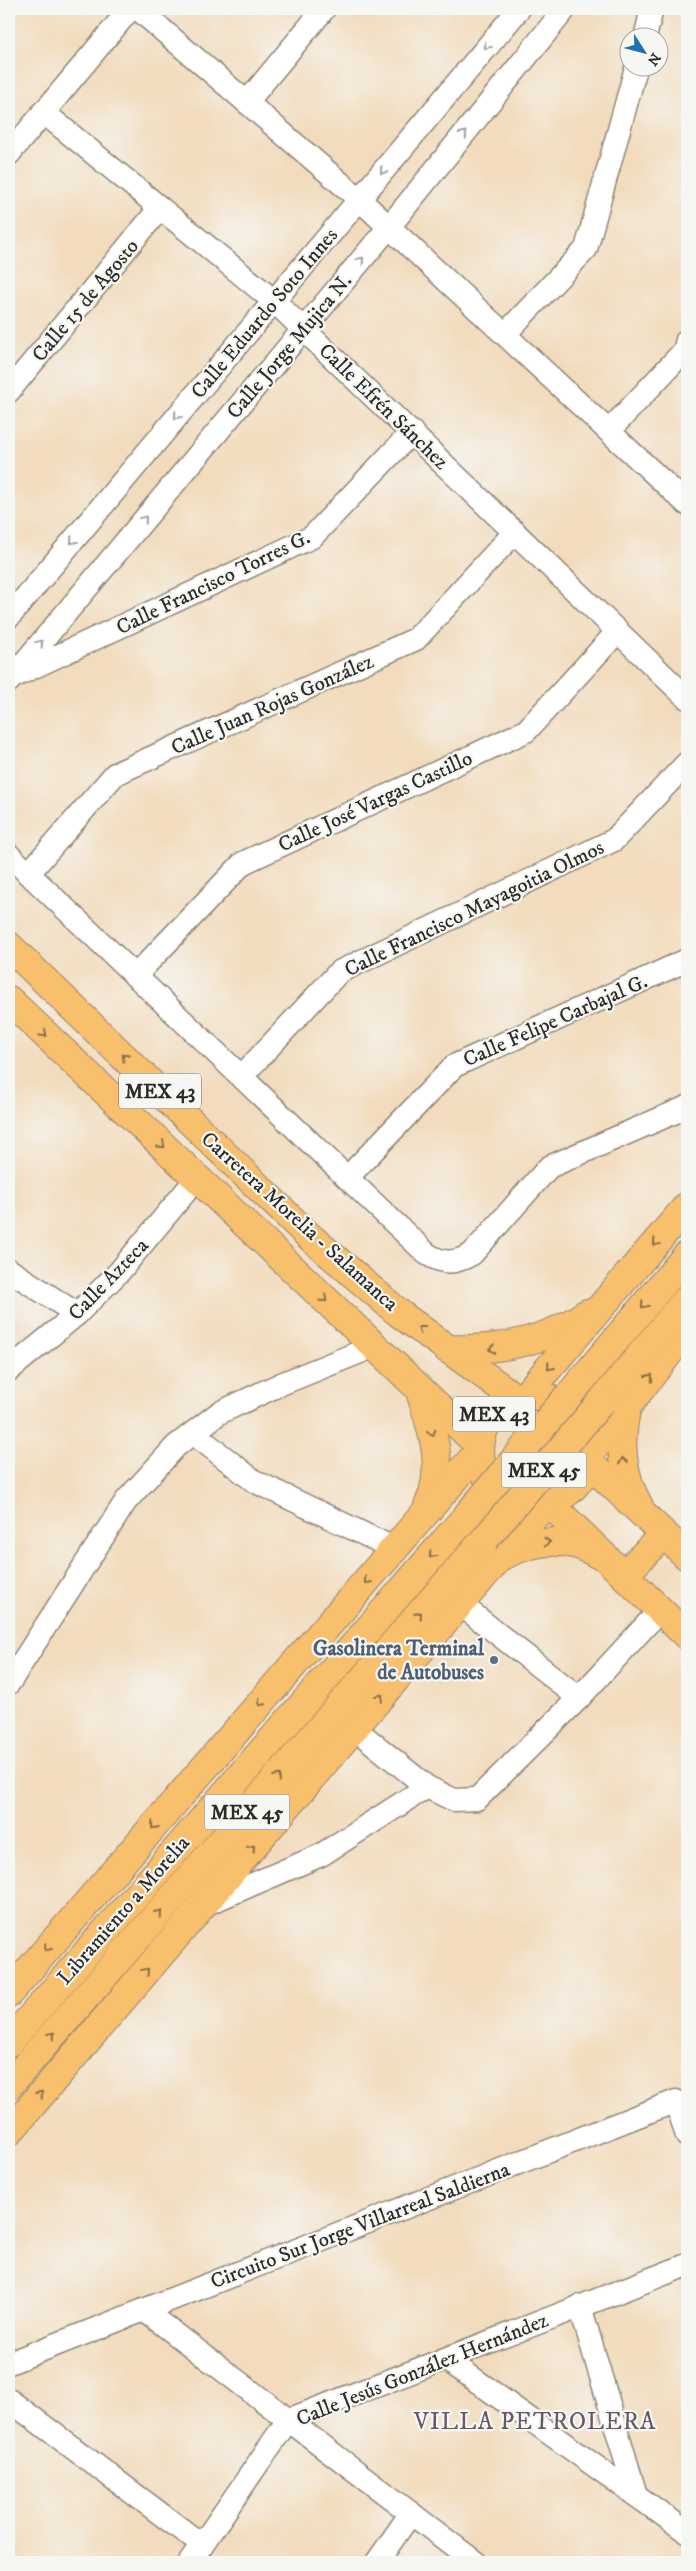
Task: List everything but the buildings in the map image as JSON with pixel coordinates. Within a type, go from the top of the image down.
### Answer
[{"type":"main road","name":"Carretera Morelia - Salamanca","points":[[9,946],[310,1237],[385,1301],[448,1349],[520,1398]]},
{"type":"main road","name":"Carretera Morelia - Salamanca","points":[[9,1000],[375,1346],[480,1448]]},
{"type":"main road","points":[[520,1398],[687,1206]]},
{"type":"main road","name":"Libramiento a Morelia","points":[[9,2042],[464,1519],[687,1255]]},
{"type":"main road","points":[[448,1349],[480,1350],[513,1346],[545,1336],[575,1322],[602,1302],[625,1279]]},
{"type":"main road","name":"Libramiento a Morelia","points":[[9,2085],[493,1548],[615,1403],[687,1300]]},
{"type":"main road","points":[[9,2132],[460,1604],[493,1548],[547,1503],[558,1499],[574,1487],[580,1479],[587,1459],[615,1403],[687,1330]]},
{"type":"main road","points":[[418,1387],[436,1444],[438,1462],[436,1481],[424,1516]]},
{"type":"main road","name":"MEX 43","points":[[547,1503],[524,1504],[514,1501],[496,1490],[484,1472],[480,1448],[489,1419],[504,1405],[520,1398],[534,1396],[554,1400],[570,1410],[580,1422],[586,1436],[587,1459]]},
{"type":"main road","points":[[615,1403],[622,1425],[624,1466],[629,1486],[657,1528]]},
{"type":"main road","points":[[9,1993],[424,1516],[480,1448]]},
{"type":"main road","points":[[587,1459],[687,1556]]},
{"type":"main road","points":[[547,1503],[687,1636]]},
{"type":"main road","points":[[616,1569],[657,1528]]},
{"type":"main road","points":[[493,1548],[518,1548],[537,1543],[556,1542],[575,1544],[593,1552],[616,1569]]},
{"type":"street","points":[[9,154],[130,9]]},
{"type":"street","points":[[138,9],[359,199],[687,504]]},
{"type":"street","points":[[247,102],[324,9]]},
{"type":"street","name":"Calle Eduardo Soto Innes","points":[[9,617],[519,9]]},
{"type":"street","name":"Calle Jorge Mujica N.","points":[[10,679],[389,227],[565,9]]},
{"type":"street","points":[[647,28],[652,9]]},
{"type":"street","points":[[505,334],[586,249],[633,78]]},
{"type":"street","name":"Calle Efrén Sánchez","points":[[43,112],[274,301],[687,698]]},
{"type":"street","name":"Calle 15 de Agosto","points":[[9,391],[160,208]]},
{"type":"street","points":[[609,431],[684,351],[687,340]]},
{"type":"street","name":"Calle Francisco Torres G.","points":[[10,679],[312,537],[412,432]]},
{"type":"street","name":"Calle Juan Rojas González","points":[[28,874],[115,774],[416,639],[515,532]]},
{"type":"street","name":"Calle José Vargas Castillo","points":[[135,976],[244,863],[526,731],[618,631]]},
{"type":"street","name":"Calle Francisco Mayagoitia Olmos","points":[[241,1076],[339,972],[614,840],[687,763]]},
{"type":"street","points":[[9,856],[427,1254],[438,1261],[450,1263],[472,1254],[549,1167],[687,1107]]},
{"type":"street","name":"Calle Felipe Carbajal G.","points":[[347,1178],[454,1066],[687,960]]},
{"type":"street","name":"Calle Azteca","points":[[9,1370],[77,1314],[119,1272],[197,1178]]},
{"type":"street","points":[[9,1270],[77,1314]]},
{"type":"street","points":[[9,1683],[126,1501],[176,1446],[228,1409],[281,1384],[375,1346]]},
{"type":"street","points":[[193,1433],[254,1481],[395,1549]]},
{"type":"street","points":[[460,1604],[578,1698]]},
{"type":"street","points":[[354,1728],[428,1787],[454,1800],[477,1799],[578,1698],[660,1610]]},
{"type":"street","points":[[201,1906],[322,1855],[428,1787]]},
{"type":"street","name":"Circuito Sur Jorge Villarreal Saldierna","points":[[9,2363],[676,2100],[687,2136]]},
{"type":"street","name":"Calle Jesús González Hernández","points":[[196,2554],[288,2420],[687,2265]]},
{"type":"street","points":[[580,2306],[636,2495]]},
{"type":"street","points":[[144,2310],[475,2562]]},
{"type":"street","points":[[446,2359],[687,2532]]},
{"type":"street","points":[[9,2400],[196,2554]]},
{"type":"street","points":[[377,2562],[411,2513]]},
{"type":"place","name":"Gasolinera Terminal de Autobuses","points":[[494,1660]]},
{"type":"district","name":"VILLA PETROLERA","points":[[535,2421]]}]
